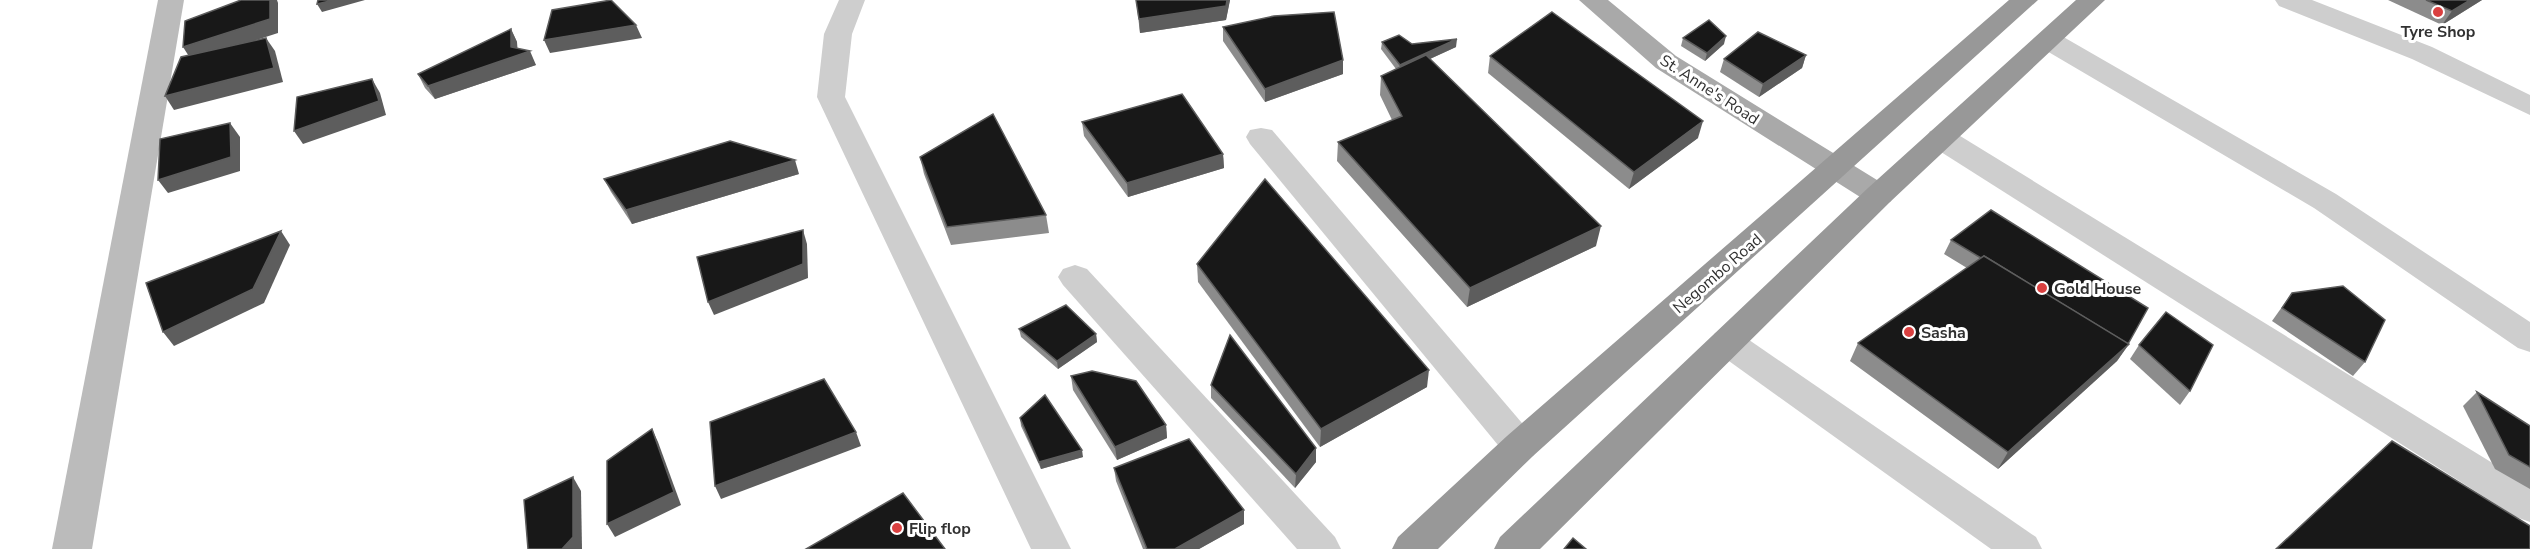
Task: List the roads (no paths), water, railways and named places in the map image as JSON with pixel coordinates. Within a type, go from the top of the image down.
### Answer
[{"type":"highway","name":"Negombo Road","points":[[1412,549],[1520,446],[2025,0]]},
{"type":"highway","points":[[1514,549],[1879,195],[2092,0]]},
{"type":"main road","name":"St. Anne's Road","points":[[1592,0],[1666,62],[1879,195]]},
{"type":"street","points":[[72,549],[171,0]]},
{"type":"street","points":[[852,0],[838,34],[831,97],[1051,549]]},
{"type":"street","points":[[2288,0],[2422,53],[2530,106]]},
{"type":"street","points":[[2050,40],[2325,201],[2530,339]]},
{"type":"street","points":[[1261,137],[1520,446]]},
{"type":"street","points":[[1941,138],[2530,506]]},
{"type":"street","points":[[1076,277],[1321,549]]},
{"type":"street","points":[[1727,342],[2022,549]]},
{"type":"place","name":"Tyre Shop","points":[[2438,12]]},
{"type":"place","name":"Gold House","points":[[2042,288]]},
{"type":"place","name":"Sasha","points":[[1909,332]]},
{"type":"place","name":"Flip flop","points":[[897,528]]}]
